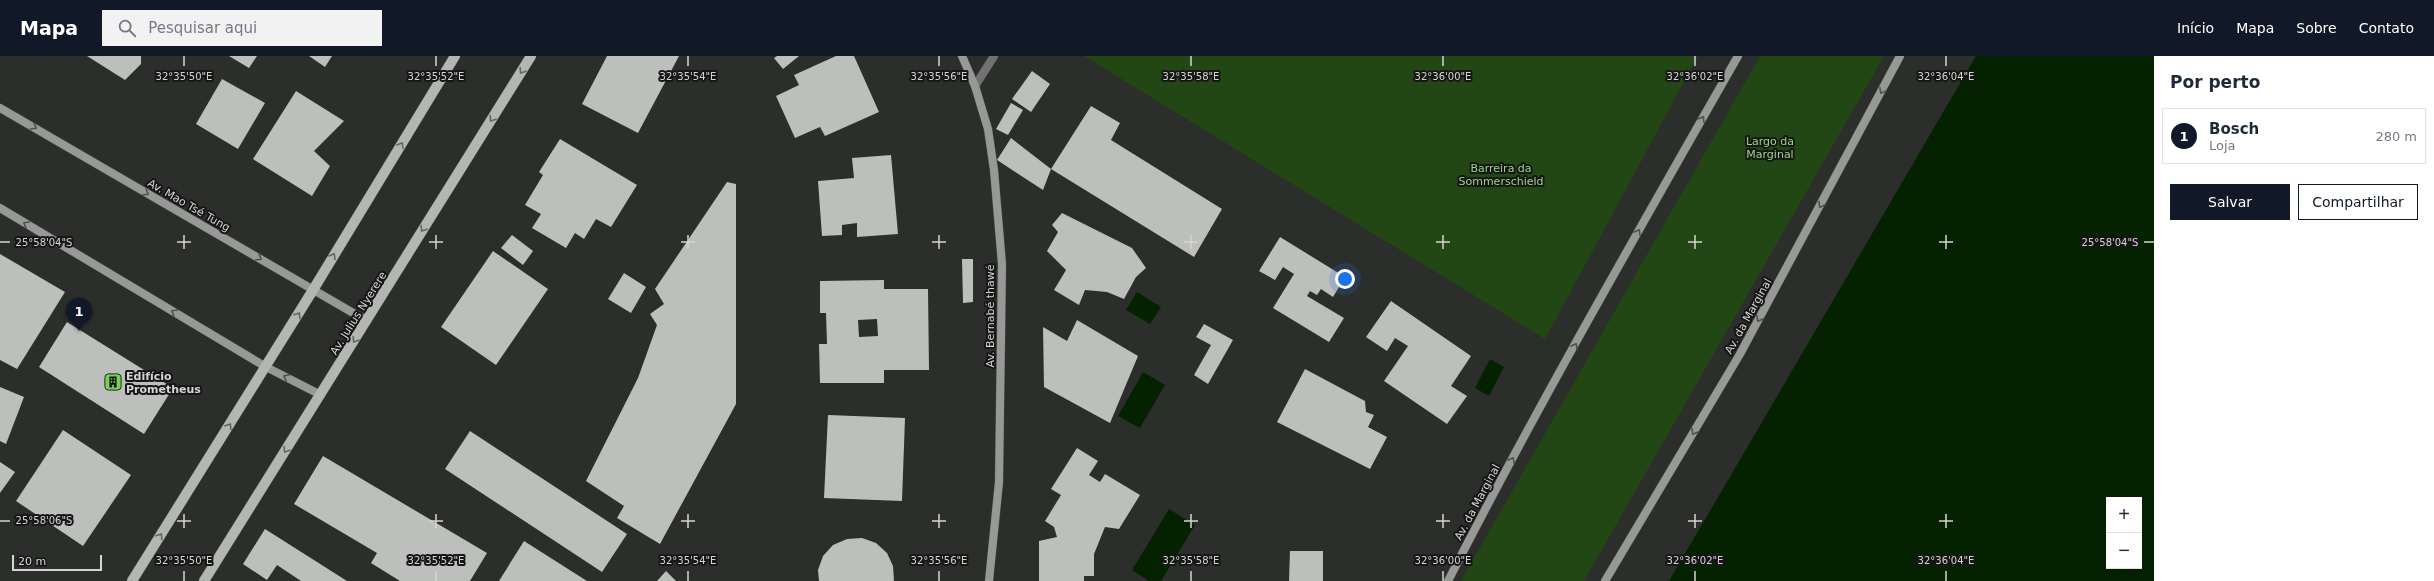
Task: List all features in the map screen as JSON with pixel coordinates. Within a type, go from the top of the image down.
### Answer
[{"type":"main road","points":[[132,581],[266,367],[455,56]]},
{"type":"main road","name":"Av. Julius Nyerere","points":[[204,581],[531,56]]},
{"type":"main road","name":"Av. Bernabé thawé","points":[[962,56],[975,86],[988,129],[994,170],[1002,264],[999,482],[989,581]]},
{"type":"main road","name":"Av. da Marginal","points":[[1448,581],[1483,513],[1625,255],[1738,56]]},
{"type":"main road","name":"Av. da Marginal","points":[[1605,581],[1740,354],[1900,56]]},
{"type":"main road","name":"Av. Mao Tsé Tung","points":[[0,108],[367,321]]},
{"type":"main road","points":[[0,208],[266,367],[321,395]]},
{"type":"lane","points":[[975,86],[994,56]]},
{"type":"green space","name":"Barreira da Sommerschield","points":[[1084,56],[1698,56],[1545,339]]},
{"type":"green space","name":"Largo da Marginal","points":[[1760,56],[1884,56],[1584,581],[1461,581]]},
{"type":"shaded area","points":[[1976,56],[2154,56],[2154,581],[1669,581]]},
{"type":"shaded area","points":[[1137,292],[1161,307],[1150,324],[1126,310]]},
{"type":"shaded area","points":[[1490,359],[1504,367],[1489,396],[1475,388]]},
{"type":"shaded area","points":[[1143,372],[1165,385],[1140,428],[1118,416]]},
{"type":"shaded area","points":[[1169,509],[1195,525],[1161,581],[1149,581],[1132,570]]},
{"type":"building","points":[[87,56],[141,56],[141,64],[125,80]]},
{"type":"building","points":[[229,56],[257,56],[249,68]]},
{"type":"building","points":[[309,56],[332,56],[325,67]]},
{"type":"building","points":[[607,56],[679,56],[638,133],[582,104]]},
{"type":"building","points":[[777,56],[799,56],[783,69],[774,58]]},
{"type":"building","points":[[836,56],[854,56],[879,112],[825,136],[820,127],[795,138],[776,96],[799,85],[794,75]]},
{"type":"building","points":[[1032,71],[1050,84],[1031,112],[1012,99]]},
{"type":"building","points":[[222,79],[265,103],[238,149],[196,124]]},
{"type":"building","points":[[296,91],[344,121],[314,151],[330,166],[312,196],[253,159]]},
{"type":"building","points":[[1011,103],[1023,110],[1008,135],[996,129]]},
{"type":"building","points":[[1091,106],[1120,123],[1111,140],[1222,209],[1194,257],[1051,169]]},
{"type":"building","points":[[1011,138],[1051,169],[1043,190],[997,160]]},
{"type":"building","points":[[560,139],[637,185],[611,227],[596,219],[584,239],[575,233],[566,248],[532,228],[541,214],[525,205],[543,175],[539,172]]},
{"type":"building","points":[[891,155],[898,234],[857,237],[857,223],[842,225],[842,235],[822,236],[818,181],[854,178],[852,158]]},
{"type":"building","points":[[727,182],[736,184],[736,404],[660,544],[617,518],[624,506],[586,481],[638,378],[657,325],[650,314],[664,304],[655,289]]},
{"type":"building","points":[[1062,213],[1132,248],[1146,268],[1136,277],[1124,299],[1107,292],[1085,290],[1079,305],[1054,290],[1066,270],[1047,251],[1058,232],[1052,225]]},
{"type":"building","points":[[512,235],[533,251],[523,265],[501,248]]},
{"type":"building","points":[[1280,237],[1345,277],[1333,297],[1321,289],[1317,295],[1310,291],[1307,296],[1344,318],[1329,342],[1273,308],[1294,274],[1283,267],[1275,280],[1259,271]]},
{"type":"building","points":[[493,251],[548,289],[496,365],[441,327]]},
{"type":"building","points":[[0,254],[65,292],[17,369],[0,360]]},
{"type":"building","points":[[962,259],[973,259],[973,302],[963,303]]},
{"type":"building","points":[[624,273],[646,287],[631,313],[608,299]]},
{"type":"building","points":[[884,280],[884,289],[928,289],[929,370],[884,370],[884,383],[820,383],[819,344],[827,344],[826,313],[820,313],[820,281]],"holes":[[[877,319],[878,336],[859,337],[858,320]]]},
{"type":"building","points":[[1391,301],[1471,356],[1451,386],[1467,396],[1447,424],[1384,381],[1408,346],[1395,338],[1387,351],[1366,337]]},
{"type":"building","points":[[1077,320],[1138,356],[1110,423],[1044,387],[1043,327],[1067,341]]},
{"type":"building","name":"Edifício Prometheus","points":[[67,322],[173,388],[144,434],[39,367]]},
{"type":"building","points":[[1204,324],[1233,340],[1208,384],[1194,375],[1211,345],[1196,337]]},
{"type":"building","points":[[1305,369],[1365,401],[1366,412],[1374,415],[1368,427],[1387,437],[1370,469],[1277,422]]},
{"type":"building","points":[[0,387],[24,397],[6,444],[0,441]]},
{"type":"building","points":[[828,415],[905,418],[902,501],[824,498]]},
{"type":"building","points":[[63,430],[131,475],[83,546],[16,501]]},
{"type":"building","points":[[470,431],[627,534],[602,572],[445,469]]},
{"type":"building","points":[[1077,448],[1098,461],[1089,475],[1100,482],[1105,474],[1140,495],[1119,529],[1105,527],[1094,554],[1094,576],[1084,576],[1084,581],[1039,581],[1039,541],[1057,537],[1054,527],[1045,521],[1061,495],[1051,489]]},
{"type":"building","points":[[323,456],[487,553],[470,581],[400,581],[371,563],[377,553],[294,504]]},
{"type":"building","points":[[0,462],[15,472],[0,493]]},
{"type":"building","points":[[265,529],[347,581],[301,581],[277,565],[267,580],[243,564]]},
{"type":"building","points":[[862,538],[876,543],[887,553],[893,566],[894,581],[819,581],[818,570],[823,556],[833,545],[847,539]]},
{"type":"building","points":[[524,541],[587,581],[499,581]]},
{"type":"building","points":[[1290,551],[1323,551],[1323,581],[1289,581]]},
{"type":"building","points":[[666,571],[676,581],[657,581]]},
{"type":"place","name":"Bosch","points":[[79,331]]},
{"type":"place","name":"Edifício Prometheus","points":[[113,382]]}]
